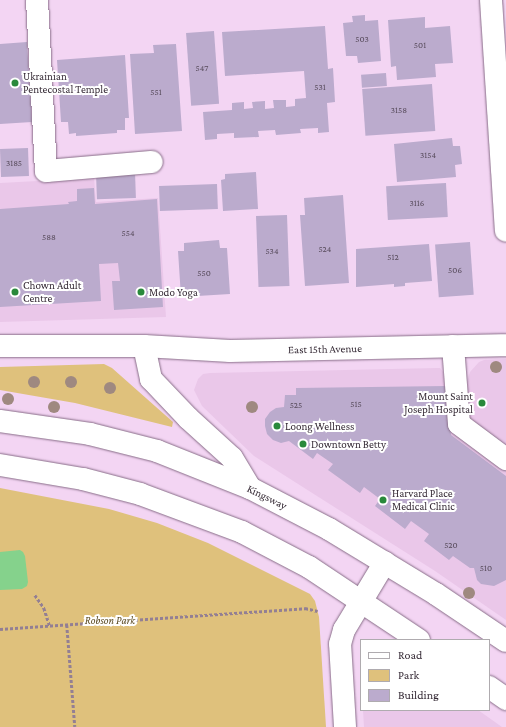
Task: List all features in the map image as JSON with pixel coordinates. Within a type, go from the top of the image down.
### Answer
[{"type":"street","points":[[37,0],[46,171],[152,162]]},
{"type":"street","points":[[491,0],[504,164],[506,232]]},
{"type":"street","name":"East 15th Avenue","points":[[0,346],[144,346],[230,351],[506,344]]},
{"type":"street","points":[[144,346],[151,379],[188,418],[232,458],[250,488]]},
{"type":"street","points":[[453,346],[459,424],[502,450]]},
{"type":"street","name":"Kingsway","points":[[0,421],[90,434],[157,451],[250,488],[328,528],[385,562],[506,641]]},
{"type":"street","points":[[0,465],[83,479],[140,494],[248,536],[309,567],[416,639]]},
{"type":"street","points":[[345,727],[340,644],[344,630],[385,562]]},
{"type":"street","points":[[490,688],[506,699]]},
{"type":"path","points":[[35,595],[44,608],[50,626]]},
{"type":"path","points":[[0,629],[305,608],[318,611]]},
{"type":"path","points":[[67,625],[75,727]]},
{"type":"shaded area","points":[[94,178],[96,202],[158,198],[166,317],[0,322],[0,183]]},
{"type":"shaded area","points":[[506,359],[506,620],[435,571],[254,456],[202,406],[194,390],[198,379],[203,374],[210,373],[440,368],[443,372],[445,382],[467,382],[470,372],[479,362],[484,360]]},
{"type":"shaded area","points":[[20,550],[25,556],[28,582],[27,586],[22,589],[0,590],[0,552]]},
{"type":"shaded area","points":[[363,711],[479,711],[502,727],[364,727]]},
{"type":"green space","points":[[104,364],[112,368],[173,422],[172,427],[75,403],[0,390],[0,367]]},
{"type":"green space","name":"Robson Park","points":[[0,488],[109,509],[157,523],[208,543],[310,594],[315,601],[319,617],[326,727],[0,727]]},
{"type":"building","points":[[365,15],[365,21],[378,20],[381,61],[358,63],[357,56],[346,56],[343,23],[353,22],[352,16]]},
{"type":"building","points":[[425,17],[425,28],[450,26],[453,63],[435,64],[436,77],[397,80],[396,66],[391,67],[388,20]]},
{"type":"building","points":[[325,26],[328,69],[333,68],[335,102],[327,103],[329,132],[318,133],[318,128],[300,129],[301,133],[276,135],[275,130],[258,131],[259,137],[234,138],[234,133],[217,134],[217,139],[205,140],[203,112],[232,110],[232,103],[244,102],[244,109],[253,108],[252,102],[265,101],[265,109],[274,108],[273,100],[286,100],[286,107],[295,106],[295,99],[306,98],[304,71],[225,76],[222,32]]},
{"type":"building","points":[[214,31],[219,104],[191,106],[186,33]]},
{"type":"building","name":"Ukrainian Pentecostal Temple","points":[[27,42],[32,122],[0,124],[0,44]]},
{"type":"building","points":[[176,44],[182,131],[135,134],[130,54],[154,53],[153,45]]},
{"type":"building","points":[[125,55],[129,118],[125,118],[125,130],[117,130],[117,133],[76,136],[76,133],[69,134],[68,122],[61,122],[57,60]]},
{"type":"building","points":[[386,73],[387,86],[362,88],[361,75]]},
{"type":"building","points":[[432,84],[435,131],[365,136],[362,89]]},
{"type":"building","points":[[452,138],[453,146],[460,146],[462,164],[455,165],[456,177],[397,182],[394,144]]},
{"type":"building","points":[[28,148],[29,176],[1,177],[0,149]]},
{"type":"building","points":[[135,172],[136,198],[97,199],[96,173]]},
{"type":"building","points":[[256,172],[258,209],[223,211],[221,180],[225,179],[225,174]]},
{"type":"building","points":[[446,183],[448,217],[388,220],[386,186]]},
{"type":"building","points":[[217,184],[218,209],[160,211],[159,186]]},
{"type":"building","points":[[94,188],[95,204],[157,199],[163,307],[114,310],[112,281],[120,281],[118,263],[99,264],[101,301],[0,307],[0,209],[69,204],[68,202],[77,201],[77,189]]},
{"type":"building","points":[[343,195],[349,283],[305,286],[300,215],[305,215],[304,198]]},
{"type":"building","points":[[287,215],[289,286],[258,287],[256,216]]},
{"type":"building","points":[[219,240],[220,248],[227,248],[230,294],[181,297],[178,251],[184,251],[184,243]]},
{"type":"building","points":[[470,242],[474,295],[439,297],[435,244]]},
{"type":"building","points":[[429,244],[432,281],[405,283],[405,286],[394,287],[394,284],[356,287],[356,249]]},
{"type":"building","points":[[446,386],[451,435],[506,476],[506,580],[494,586],[481,584],[477,580],[474,568],[470,568],[453,556],[449,560],[424,541],[429,534],[411,521],[405,529],[375,506],[380,499],[364,487],[360,493],[328,470],[333,464],[317,453],[313,459],[289,441],[281,443],[273,440],[267,434],[265,426],[265,419],[270,412],[276,408],[284,407],[285,395],[296,395],[296,388]]},
{"type":"place","name":"Ukrainian Pentecostal Temple","points":[[15,83]]},
{"type":"place","name":"Chown Adult Centre","points":[[15,292]]},
{"type":"place","name":"Modo Yoga","points":[[141,292]]},
{"type":"place","name":"Mount Saint Joseph Hospital","points":[[482,403]]},
{"type":"place","name":"Loong Wellness","points":[[277,426]]},
{"type":"place","name":"Downtown Betty","points":[[303,444]]},
{"type":"place","name":"Harvard Place Medical Clinic","points":[[383,500]]}]
